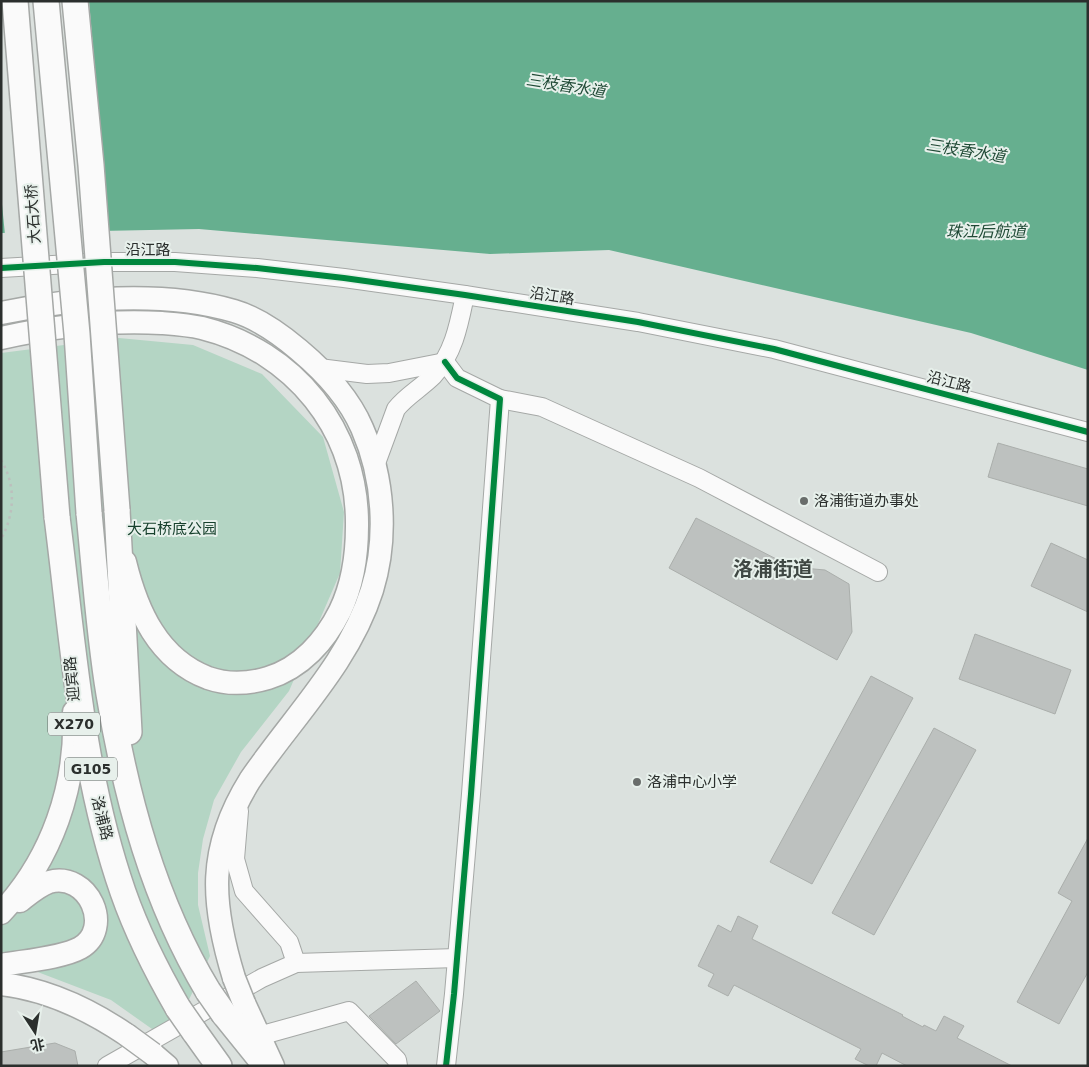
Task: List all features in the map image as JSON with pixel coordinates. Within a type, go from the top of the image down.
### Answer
[{"type":"highway","name":"大石大桥","points":[[15,1],[57,516]]},
{"type":"highway","name":"G105","points":[[46,1],[77,334],[89,513],[109,694],[127,783],[138,827],[156,882],[168,915],[183,946],[208,991],[234,1009],[246,1043],[266,1066]]},
{"type":"highway","name":"G105","points":[[75,1],[91,165],[117,510],[129,723],[138,827]]},
{"type":"highway","name":"洛浦路","points":[[57,516],[79,698],[97,801],[116,867],[131,914],[153,963],[178,1008],[218,1066]]},
{"type":"main road","points":[[1,313],[54,304],[113,299],[156,300],[206,305],[236,312],[261,322],[289,341],[319,368],[346,401],[362,429],[375,466],[381,506],[381,540],[377,572],[368,604],[354,634],[337,662],[267,755],[242,792],[225,834],[219,859],[216,887],[220,926],[234,978],[234,1009],[259,1036],[273,1066]]},
{"type":"main road","points":[[1,338],[84,325],[130,322],[184,325],[200,327],[234,338],[266,355],[286,370],[307,390],[325,414],[339,437],[353,478],[357,506],[357,549],[352,578],[343,604],[330,629],[314,648],[306,657],[285,672],[260,680],[238,684],[223,682],[200,675],[172,656],[158,642],[148,625],[128,574],[117,510]]},
{"type":"main road","name":"迎宾路","points":[[1,914],[28,880],[51,839],[65,799],[72,760],[74,737],[73,690],[57,516]]},
{"type":"main road","points":[[1,914],[38,887],[49,882],[62,881],[73,883],[83,889],[91,899],[95,917],[91,936],[85,945],[65,954],[1,965]]},
{"type":"main road","points":[[1,984],[32,990],[64,1001],[100,1018],[127,1035],[160,1060]]},
{"type":"street","name":"沿江路","points":[[1,268],[104,262],[175,262],[344,278],[465,295],[638,322],[765,347],[1088,432]]},
{"type":"street","points":[[375,466],[396,410],[402,402],[445,362],[458,333],[465,295]]},
{"type":"street","points":[[319,368],[367,374],[389,373],[445,362]]},
{"type":"street","points":[[445,362],[457,378],[500,398],[542,407],[700,478],[878,572]]},
{"type":"street","points":[[446,1066],[472,794],[500,398]]},
{"type":"street","points":[[242,792],[235,859],[244,891],[289,942],[296,963]]},
{"type":"street","points":[[107,1066],[262,978],[296,963],[457,958]]},
{"type":"street","points":[[259,1036],[349,1011],[398,1060],[398,1066]]},
{"type":"path","points":[[1,460],[7,470],[12,493],[11,515],[1,539]]},
{"type":"green space","name":"大石桥底公园","points":[[119,338],[193,345],[262,374],[323,437],[344,512],[340,573],[289,691],[241,752],[214,800],[203,839],[198,873],[198,905],[210,956],[169,1041],[111,1000],[1,958],[1,353]]},
{"type":"water","points":[[1,1],[1088,1],[1088,370],[971,333],[609,250],[490,254],[199,229],[1,233]]},
{"type":"pier","points":[[1,1],[89,1],[109,233],[5,235],[1,194]]},
{"type":"building","points":[[998,443],[1088,469],[1088,506],[988,477]]},
{"type":"building","points":[[696,518],[792,567],[825,570],[849,584],[852,632],[837,660],[669,568]]},
{"type":"building","points":[[1051,543],[1088,560],[1088,612],[1031,586]]},
{"type":"building","points":[[975,634],[1071,670],[1055,714],[959,679]]},
{"type":"building","points":[[871,676],[913,698],[812,884],[770,862]]},
{"type":"building","points":[[934,728],[976,750],[874,935],[832,913]]},
{"type":"building","points":[[1088,838],[1088,972],[1059,1024],[1017,1002],[1072,901],[1058,893]]},
{"type":"building","points":[[738,916],[758,926],[752,939],[903,1015],[923,1027],[924,1025],[936,1031],[944,1016],[964,1026],[957,1038],[1012,1066],[907,1066],[882,1053],[876,1066],[869,1066],[855,1059],[861,1049],[734,985],[728,996],[708,986],[714,974],[698,966],[718,925],[731,932]]},
{"type":"building","points":[[416,981],[440,1011],[396,1044],[369,1016]]},
{"type":"building","points":[[55,1043],[75,1051],[78,1066],[1,1066],[1,1052]]},
{"type":"cycle path","points":[[1,268],[104,262],[175,262],[257,268],[465,295],[638,322],[774,349],[1088,432]]},
{"type":"cycle path","points":[[445,362],[457,378],[500,399],[471,794],[446,1066]]},
{"type":"place","name":"洛浦街道办事处","points":[[804,501]]},
{"type":"place","name":"洛浦中心小学","points":[[637,782]]},
{"type":"district","name":"洛浦街道","points":[[773,569]]},
{"type":"water label","name":"三枝香水道","points":[[566,85]]},
{"type":"water label","name":"三枝香水道","points":[[966,150]]},
{"type":"water label","name":"珠江后航道","points":[[986,231]]}]
